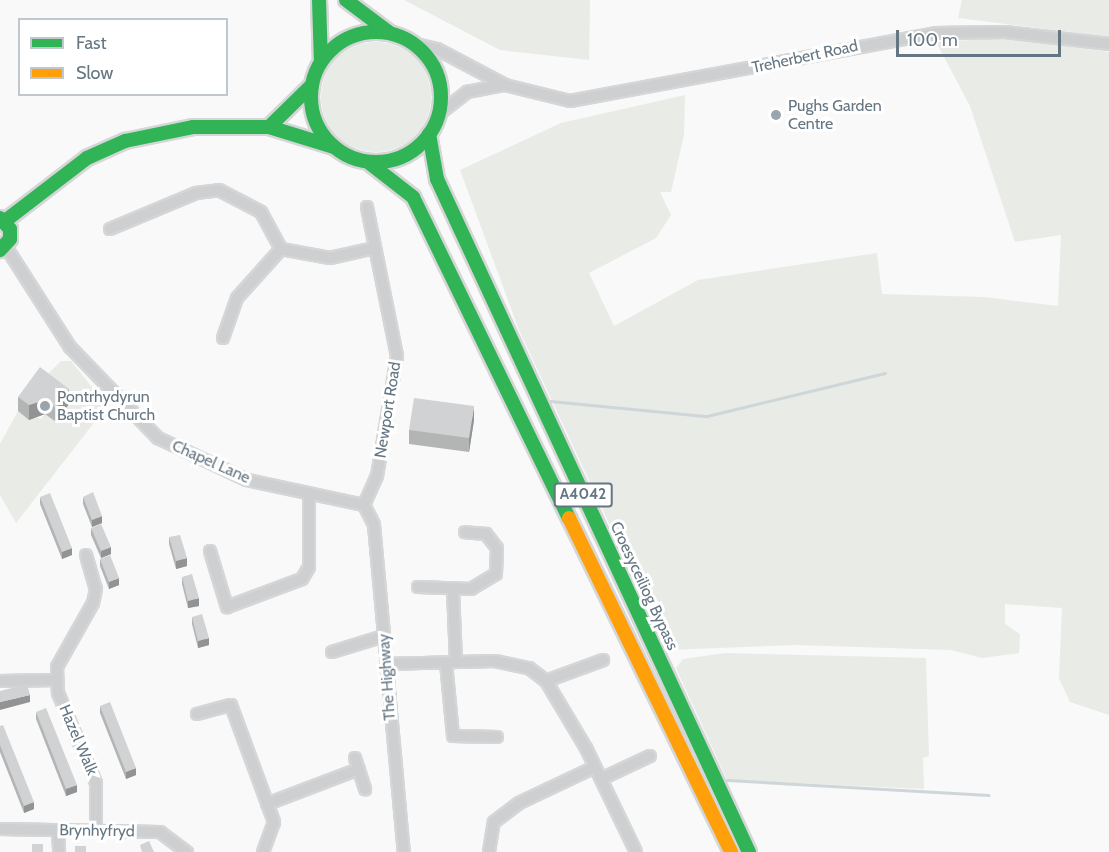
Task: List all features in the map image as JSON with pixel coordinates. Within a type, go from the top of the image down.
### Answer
[{"type":"main road","points":[[269,127],[312,85],[321,62],[319,0]]},
{"type":"main road","points":[[3,248],[10,229],[3,220],[87,158],[124,141],[193,127],[269,127],[334,147],[368,162],[402,156],[429,134],[439,114],[436,74],[411,43],[391,34],[346,0]]},
{"type":"main road","points":[[321,62],[352,37],[391,34]]},
{"type":"main road","points":[[312,85],[314,119],[334,147]]},
{"type":"main road","name":"Croesyceiliog Bypass","points":[[429,134],[437,179],[749,852]]},
{"type":"main road","name":"A4042","points":[[368,162],[413,197],[731,852]]},
{"type":"street","name":"Treherbert Road","points":[[411,43],[437,49],[505,85],[547,97],[593,100],[936,33],[1005,32],[1109,44]]},
{"type":"street","name":"Treherbert Road","points":[[439,114],[467,92],[505,85]]},
{"type":"street","points":[[110,229],[196,193],[219,190],[261,212],[281,249]]},
{"type":"street","name":"Newport Road","points":[[364,505],[377,476],[397,356],[367,207]]},
{"type":"street","name":"Chapel Lane","points":[[3,248],[54,327],[117,401],[158,438],[247,480],[309,497],[364,505]]},
{"type":"street","points":[[281,249],[330,258],[374,248]]},
{"type":"street","points":[[223,338],[237,298],[281,249]]},
{"type":"street","points":[[210,551],[227,607],[302,579],[309,567],[309,497]]},
{"type":"street","name":"The Highway","points":[[364,505],[374,525],[404,852]]},
{"type":"street","points":[[418,587],[453,590],[484,584],[500,563],[486,534],[465,532]]},
{"type":"street","points":[[0,681],[57,680],[64,646],[93,603],[96,589],[86,555]]},
{"type":"street","points":[[453,590],[451,663],[453,736],[497,737]]},
{"type":"street","points":[[332,652],[384,636]]},
{"type":"street","points":[[546,681],[603,660]]},
{"type":"street","points":[[386,664],[495,661],[529,668],[546,681],[601,778],[636,852]]},
{"type":"street","name":"Hazel Walk","points":[[57,680],[96,783],[96,830]]},
{"type":"street","points":[[197,714],[231,705],[267,804],[274,834],[263,852]]},
{"type":"street","points":[[601,778],[650,756]]},
{"type":"street","points":[[267,804],[357,764],[366,789]]},
{"type":"street","points":[[489,852],[494,822],[519,803],[595,767]]},
{"type":"street","name":"Brynhyfryd","points":[[0,830],[160,832],[187,852]]},
{"type":"street","points":[[58,830],[59,852]]},
{"type":"shaded area","points":[[404,0],[590,0],[589,60],[500,50]]},
{"type":"shaded area","points":[[962,0],[1109,0],[1109,37],[958,18]]},
{"type":"shaded area","points":[[1008,38],[1109,52],[1109,715],[1070,702],[1059,678],[1062,608],[1005,604],[1005,624],[1020,634],[1019,653],[982,658],[951,650],[797,645],[668,650],[519,330],[460,170],[561,123],[685,95],[684,135],[671,192],[660,192],[671,215],[656,238],[589,273],[614,326],[698,280],[877,253],[882,294],[984,297],[1058,306],[1061,235],[1015,242],[970,106],[936,42]]},
{"type":"shaded area","points":[[376,42],[397,46],[415,58],[427,76],[431,97],[427,118],[415,136],[397,148],[376,152],[355,148],[337,136],[325,118],[321,97],[325,76],[337,58],[355,46]]},
{"type":"shaded area","points":[[61,361],[71,361],[107,406],[16,523],[0,495],[0,444],[18,411],[41,419],[45,414],[56,422],[69,404],[40,382]]},
{"type":"shaded area","points":[[725,653],[926,658],[929,756],[923,758],[924,789],[727,780],[676,668],[683,659]]},
{"type":"building","points":[[40,367],[69,389],[56,408],[45,400],[29,405],[18,397]]},
{"type":"building","points":[[414,398],[474,406],[469,438],[409,430]]},
{"type":"building","points":[[93,492],[102,516],[92,520],[83,497]]},
{"type":"building","points":[[50,493],[72,548],[62,552],[40,497]]},
{"type":"building","points":[[101,524],[111,547],[101,551],[91,528]]},
{"type":"building","points":[[180,535],[187,558],[176,561],[169,537]]},
{"type":"building","points":[[110,555],[119,578],[109,582],[100,559]]},
{"type":"building","points":[[192,574],[199,598],[188,601],[182,577]]},
{"type":"building","points":[[202,614],[209,638],[198,641],[192,617]]},
{"type":"building","points":[[27,684],[30,695],[0,702],[0,691]]},
{"type":"building","points":[[110,702],[136,768],[126,772],[100,706]]},
{"type":"building","points":[[46,708],[77,785],[66,789],[36,712]]},
{"type":"building","points":[[3,725],[34,802],[24,806],[0,745],[0,726]]},
{"type":"building","points":[[149,841],[154,852],[142,852],[140,845]]},
{"type":"building","points":[[32,844],[43,844],[43,852],[32,852]]},
{"type":"building","points":[[75,846],[86,846],[86,852],[75,852]]},
{"type":"waterway","points":[[550,401],[707,416],[885,373]]},
{"type":"waterway","points":[[727,780],[989,795]]},
{"type":"traffic: fast","points":[[319,0],[321,62]]},
{"type":"traffic: fast","points":[[346,0],[390,33]]},
{"type":"traffic: fast","points":[[376,32],[401,37],[422,51],[436,72],[441,97],[436,122],[422,143],[401,157],[376,162],[351,157],[330,143],[316,122],[311,97],[316,72],[330,51],[351,37],[376,32]]},
{"type":"traffic: fast","points":[[269,127],[312,85]]},
{"type":"traffic: fast","points":[[5,221],[87,158],[125,141],[193,127],[269,127],[334,147]]},
{"type":"traffic: fast","points":[[429,134],[437,179],[749,852]]},
{"type":"traffic: fast","points":[[368,162],[413,197],[569,518]]},
{"type":"traffic: fast","points":[[0,218],[10,229],[10,239],[0,250]]},
{"type":"traffic: slow","points":[[569,518],[731,852]]},
{"type":"place","name":"Pughs Garden Centre","points":[[776,115]]},
{"type":"place","name":"Pontrhydyrun Baptist Church","points":[[45,406]]}]
